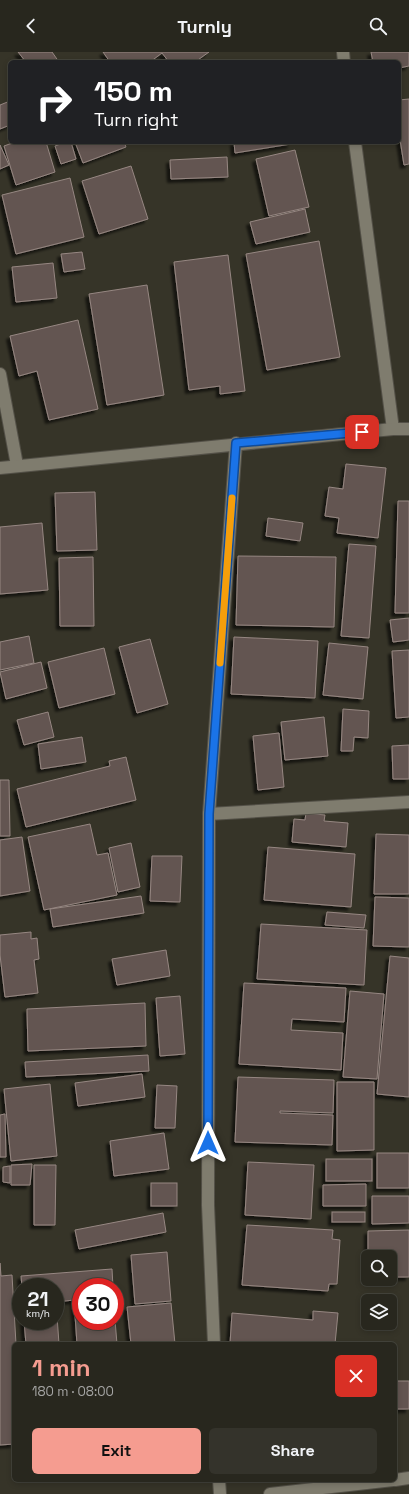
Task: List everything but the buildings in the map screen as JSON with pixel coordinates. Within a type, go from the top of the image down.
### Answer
[{"type":"street","points":[[355,144],[393,429]]},
{"type":"street","points":[[0,374],[18,465]]},
{"type":"street","points":[[0,468],[236,443],[393,429],[409,429]]},
{"type":"street","points":[[214,1342],[208,1205],[209,814],[236,443]]},
{"type":"street","points":[[209,814],[409,802]]},
{"type":"street","points":[[397,1480],[409,1478]]},
{"type":"street","points":[[219,1482],[220,1494]]},
{"type":"street","points":[[270,1494],[376,1482]]},
{"type":"slow traffic","points":[[220,663],[232,498]]},
{"type":"route","points":[[208,1143],[209,814],[236,443],[362,432]]}]
